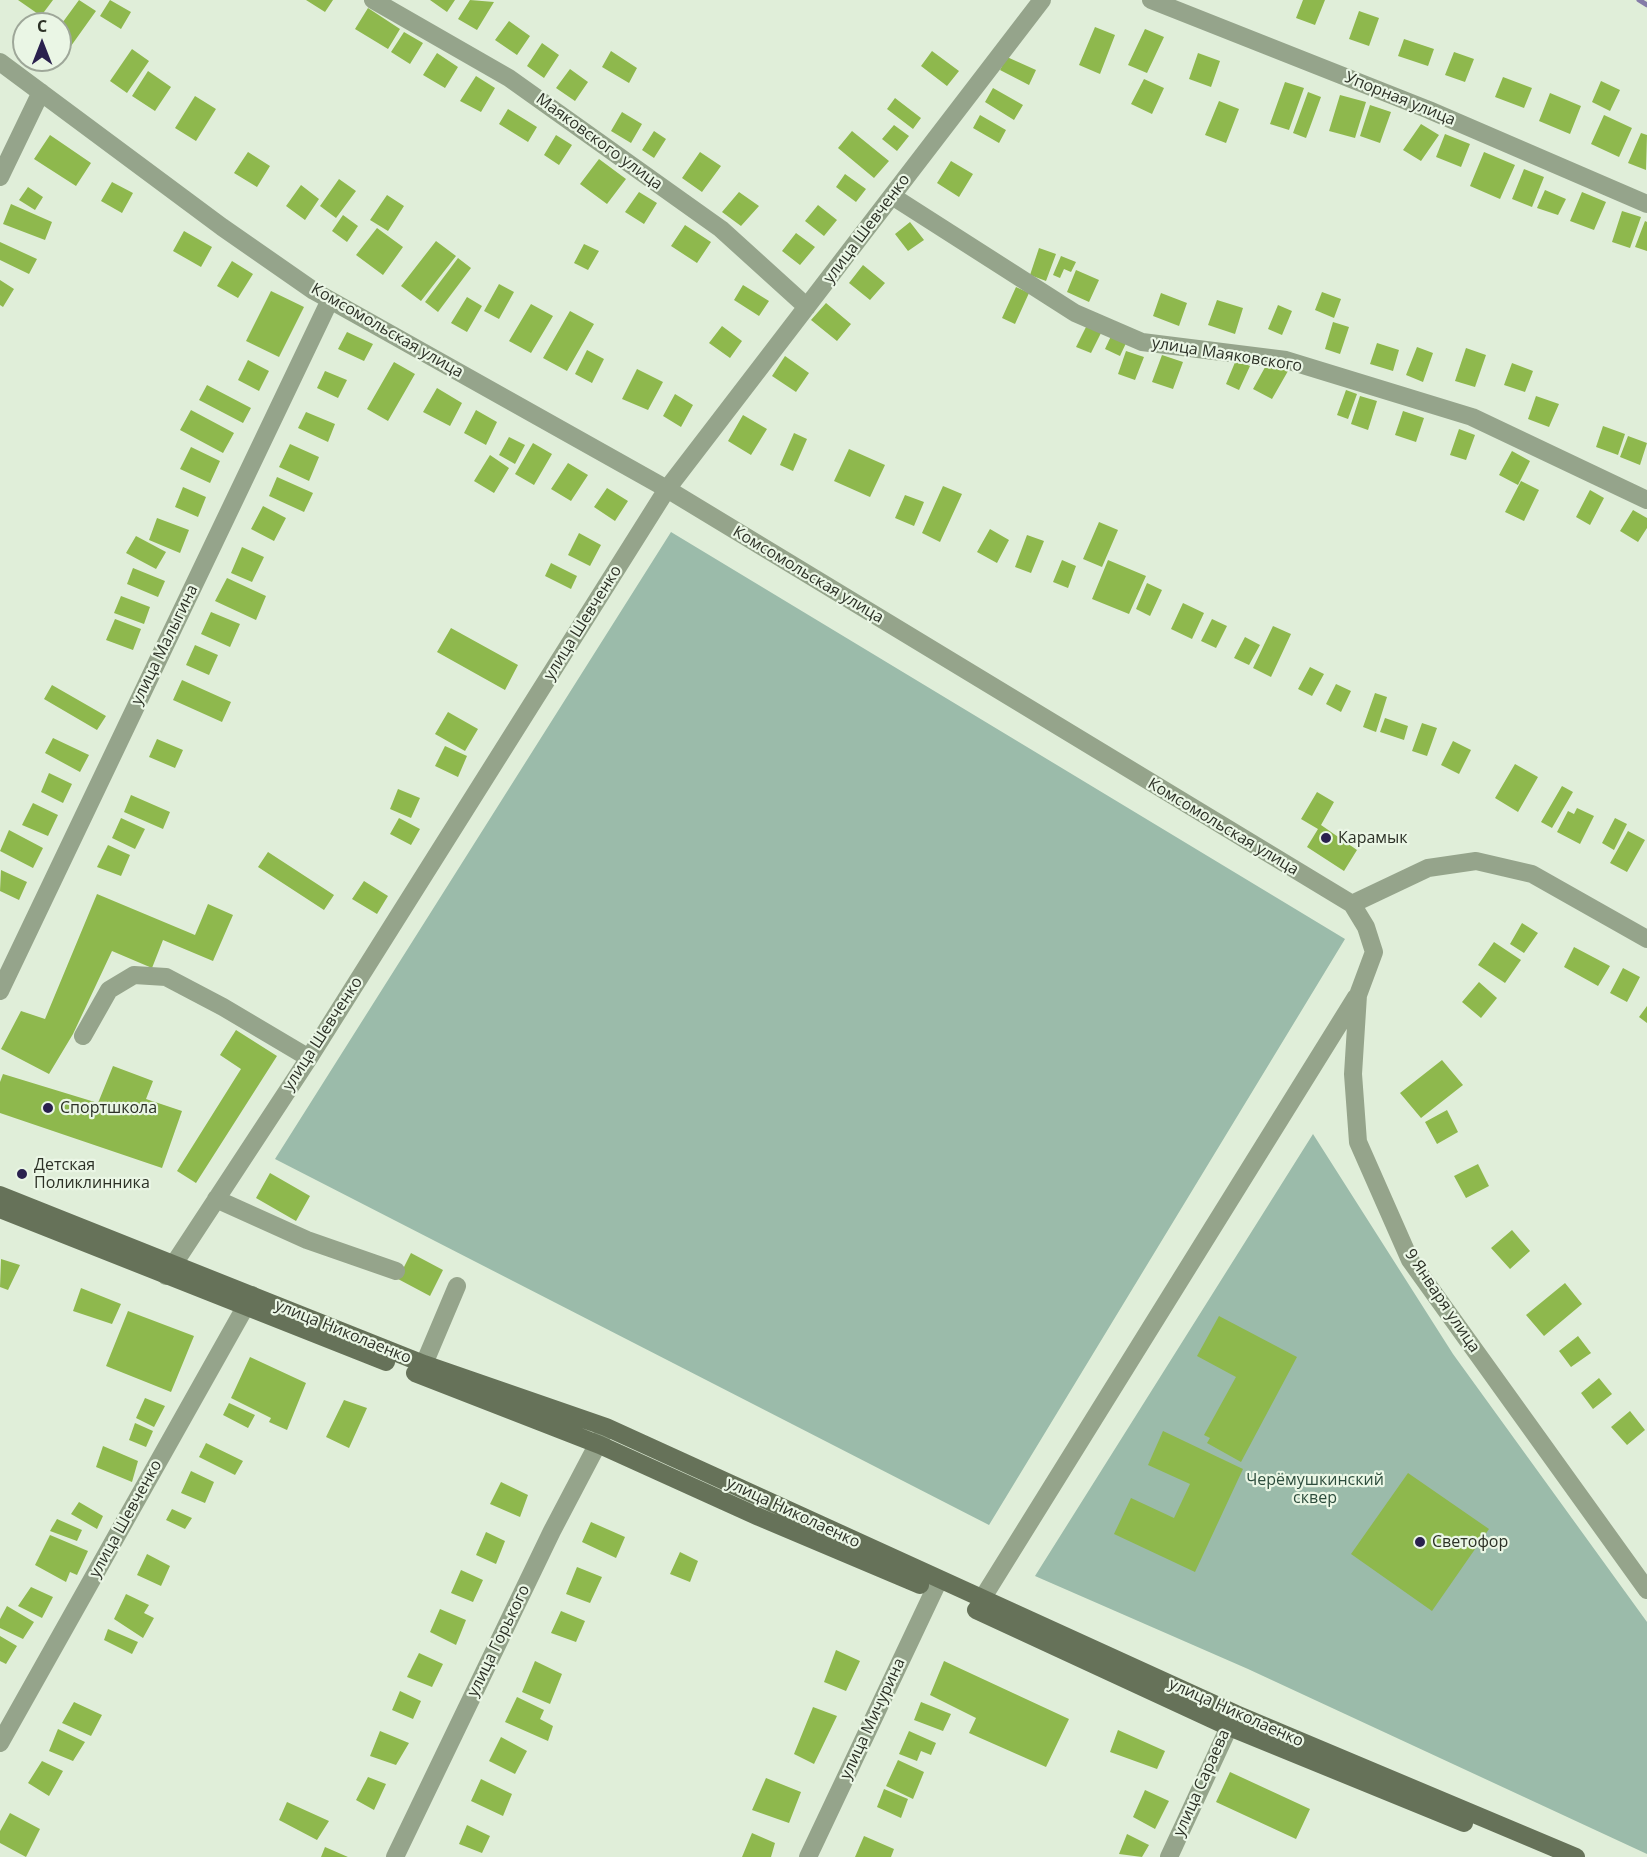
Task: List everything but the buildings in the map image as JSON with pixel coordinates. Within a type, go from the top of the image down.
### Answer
[{"type":"main road","name":"улица Николаенко","points":[[0,1195],[170,1270]]},
{"type":"main road","name":"улица Николаенко","points":[[0,1209],[170,1270],[248,1301],[600,1445],[759,1517],[936,1585],[982,1599],[1224,1709],[1576,1857]]},
{"type":"main road","name":"улица Николаенко","points":[[248,1301],[606,1427],[1229,1727],[1546,1857]]},
{"type":"street","name":"Маяковского улица","points":[[373,0],[519,85],[721,230],[807,307]]},
{"type":"street","name":"улица Шевченко","points":[[170,1270],[309,1058],[667,489],[1042,0]]},
{"type":"street","name":"Упорная улица","points":[[1151,0],[1429,110],[1647,204]]},
{"type":"street","name":"Комсомольская улица","points":[[0,62],[222,227],[330,300],[667,489],[1352,904]]},
{"type":"street","points":[[0,177],[41,92]]},
{"type":"street","name":"улица Маяковского","points":[[892,196],[1075,313],[1142,342],[1286,360],[1472,417],[1647,500]]},
{"type":"street","name":"улица Малыгина","points":[[0,991],[330,300]]},
{"type":"street","points":[[1352,904],[1428,867],[1476,861],[1532,874],[1647,939]]},
{"type":"street","name":"9 Января улица","points":[[1352,904],[1366,927],[1374,952],[1358,994],[1353,1074],[1358,1142],[1410,1260],[1647,1590]]},
{"type":"street","points":[[83,1036],[109,990],[134,975],[166,977],[223,1007],[309,1058]]},
{"type":"street","points":[[982,1599],[1358,994]]},
{"type":"street","points":[[216,1199],[307,1240],[396,1271]]},
{"type":"street","points":[[424,1364],[457,1286]]},
{"type":"street","name":"улица Шевченко","points":[[0,1743],[248,1301]]},
{"type":"street","name":"улица Горького","points":[[395,1857],[552,1531],[600,1445],[606,1427]]},
{"type":"street","name":"улица Мичурина","points":[[808,1857],[936,1585]]},
{"type":"street","name":"улица Сараева","points":[[1169,1857],[1229,1727],[1224,1709]]},
{"type":"green space","points":[[671,532],[1345,939],[989,1525],[275,1159]]},
{"type":"green space","name":"Черёмушкинский сквер","points":[[1313,1134],[1453,1354],[1647,1622],[1647,1854],[1248,1669],[1035,1576]]},
{"type":"waterway","name":"Карамык","points":[[1639,0],[1647,5]]},
{"type":"place","name":"Карамык","points":[[1326,838]]},
{"type":"place","name":"Спортшкола","points":[[48,1108]]},
{"type":"place","name":"Детская Поликлинника","points":[[22,1174]]},
{"type":"place","name":"Светофор","points":[[1420,1542]]}]
